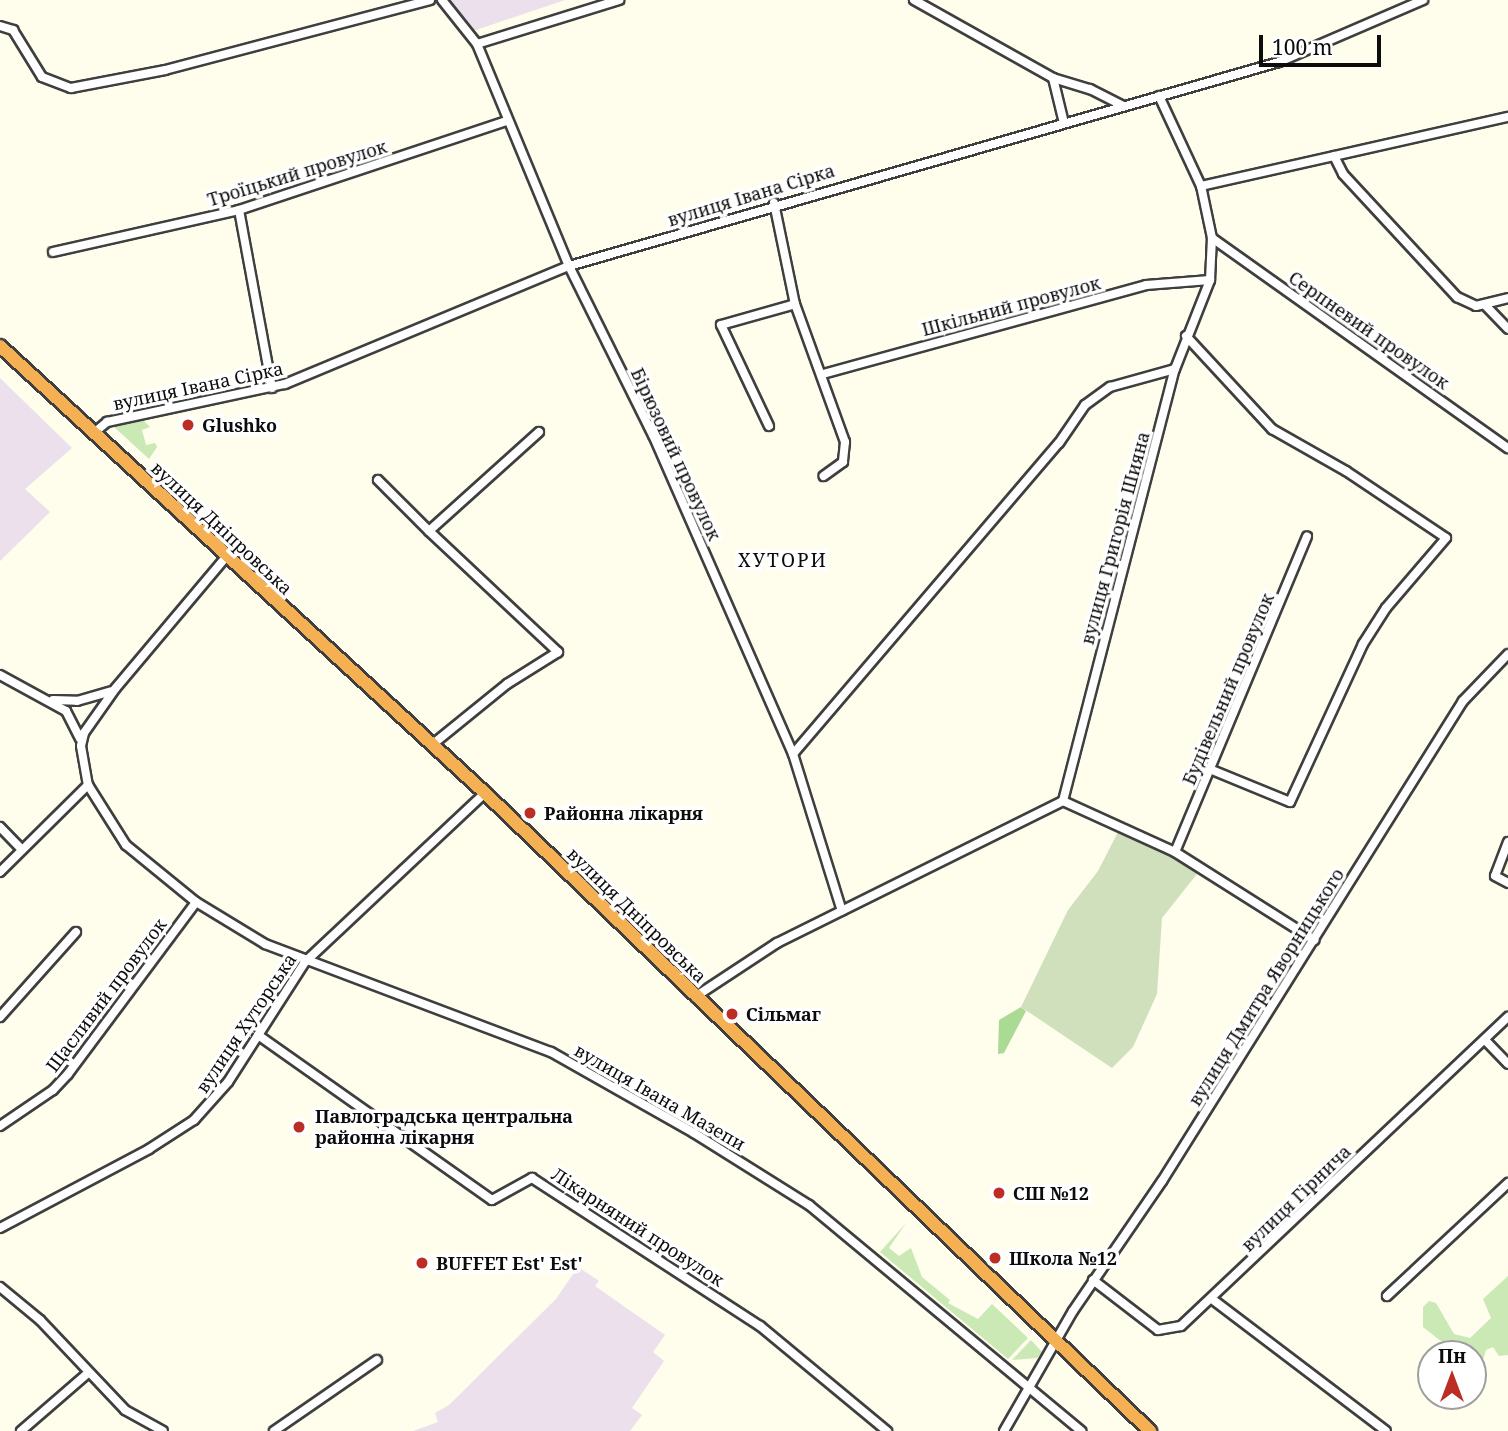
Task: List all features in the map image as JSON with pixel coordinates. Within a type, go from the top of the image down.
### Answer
[{"type":"highway","name":"вулиця Дніпровська","points":[[0,346],[485,793],[1150,1431]]},
{"type":"street","points":[[0,26],[13,30],[43,77],[71,88],[165,70],[430,0]]},
{"type":"street","name":"Бірюзовий провулок","points":[[442,0],[477,44],[506,121],[569,266],[653,435],[793,754],[842,911]]},
{"type":"street","points":[[477,44],[619,0]]},
{"type":"street","points":[[914,0],[1053,78],[1090,89],[1123,106]]},
{"type":"street","name":"вулиця Івана Сірка","points":[[95,432],[107,422],[272,388],[344,363],[569,266],[774,203],[1279,61],[1423,0]]},
{"type":"street","points":[[1053,78],[1064,123]]},
{"type":"street","name":"вулиця Григорія Шияна","points":[[1063,801],[1175,369],[1210,280],[1212,238],[1200,186],[1158,96]]},
{"type":"street","points":[[1200,186],[1508,117]]},
{"type":"street","name":"Троїцький провулок","points":[[53,252],[239,210],[506,121]]},
{"type":"street","points":[[1334,156],[1343,174],[1457,297],[1467,305],[1485,305],[1508,298]]},
{"type":"street","points":[[774,203],[796,304],[823,374],[845,452],[836,470],[824,476]]},
{"type":"street","points":[[239,210],[272,388]]},
{"type":"street","name":"Серпневий провулок","points":[[1212,238],[1508,448]]},
{"type":"street","name":"Шкільний провулок","points":[[823,374],[1146,285],[1210,280]]},
{"type":"street","points":[[769,426],[721,325],[796,304]]},
{"type":"street","points":[[1485,305],[1508,329]]},
{"type":"street","points":[[1186,336],[1272,429],[1346,471],[1446,538],[1386,608],[1363,644],[1290,803],[1212,770]]},
{"type":"street","points":[[793,754],[1059,443],[1085,405],[1110,387],[1175,369]]},
{"type":"street","points":[[429,531],[539,432]]},
{"type":"street","points":[[378,480],[558,652],[507,684],[433,744]]},
{"type":"street","name":"Будівельний провулок","points":[[1175,852],[1212,770],[1307,537]]},
{"type":"street","points":[[81,746],[92,718],[226,557]]},
{"type":"street","name":"вулиця Дмитра Яворницького","points":[[1004,1431],[1093,1280],[1162,1181],[1463,701],[1508,654]]},
{"type":"street","name":"вулиця Івана Мазепи","points":[[0,676],[50,699],[74,722],[88,785],[126,845],[196,902],[305,962],[508,1034],[638,1098],[809,1205],[1081,1431]]},
{"type":"street","name":"вулиця Івана Мазепи","points":[[50,699],[77,701],[115,689]]},
{"type":"street","points":[[0,872],[88,785]]},
{"type":"street","name":"вулиця Хуторська","points":[[0,1228],[149,1149],[194,1120],[228,1082],[305,962],[485,793]]},
{"type":"street","points":[[695,997],[767,949],[1063,801],[1175,852],[1314,940]]},
{"type":"street","points":[[0,827],[21,849]]},
{"type":"street","points":[[1508,842],[1495,876],[1508,883]]},
{"type":"street","name":"Щасливий провулок","points":[[0,1126],[68,1074],[196,902]]},
{"type":"street","points":[[0,1017],[76,932]]},
{"type":"street","name":"вулиця Гірнича","points":[[1093,1280],[1158,1330],[1181,1326],[1508,1017]]},
{"type":"street","name":"Лікарняний провулок","points":[[258,1035],[492,1200],[532,1178],[760,1326],[887,1431]]},
{"type":"street","points":[[1485,1040],[1508,1064]]},
{"type":"street","points":[[1388,1296],[1508,1183]]},
{"type":"street","points":[[0,1287],[40,1320],[88,1374],[125,1410],[163,1431]]},
{"type":"street","points":[[1212,1299],[1387,1431]]},
{"type":"street","points":[[274,1431],[377,1360]]},
{"type":"street","points":[[22,1431],[88,1374]]},
{"type":"shaded area","points":[[449,0],[565,0],[470,32]]},
{"type":"shaded area","points":[[0,378],[72,448],[25,489],[50,512],[0,561]]},
{"type":"shaded area","points":[[578,1267],[599,1281],[595,1286],[665,1335],[653,1352],[664,1361],[632,1408],[642,1415],[630,1431],[413,1431],[438,1422],[435,1413],[449,1405],[556,1299]]},
{"type":"green space","points":[[143,420],[150,427],[142,430],[146,445],[155,443],[157,447],[149,459],[113,426]]},
{"type":"green space","points":[[1118,832],[1171,854],[1197,874],[1162,918],[1157,994],[1133,1047],[1112,1068],[1021,1007],[1068,910],[1098,871]]},
{"type":"green space","points":[[1021,1007],[1026,1011],[1004,1053],[998,1054],[999,1020]]},
{"type":"green space","points":[[906,1223],[889,1248],[899,1256],[911,1248],[922,1277],[950,1300],[948,1303],[978,1319],[992,1304],[1028,1338],[1008,1359],[880,1252]]},
{"type":"green space","points":[[1508,1276],[1508,1355],[1499,1356],[1493,1347],[1487,1350],[1487,1340],[1439,1340],[1423,1327],[1423,1307],[1429,1301],[1436,1303],[1454,1334],[1470,1338],[1491,1318],[1483,1299]]},
{"type":"green space","points":[[1031,1340],[1042,1352],[1037,1358],[1012,1360]]},
{"type":"place","name":"Glushko","points":[[188,425]]},
{"type":"place","name":"Районна лікарня","points":[[530,813]]},
{"type":"place","name":"Сільмаг","points":[[732,1014]]},
{"type":"place","name":"Павлоградська центральна районна лікарня","points":[[299,1127]]},
{"type":"place","name":"СШ №12","points":[[999,1193]]},
{"type":"place","name":"Школа №12","points":[[995,1258]]},
{"type":"place","name":"BUFFET Est' Est'","points":[[422,1263]]},
{"type":"district","name":"ХУТОРИ","points":[[783,561]]}]
